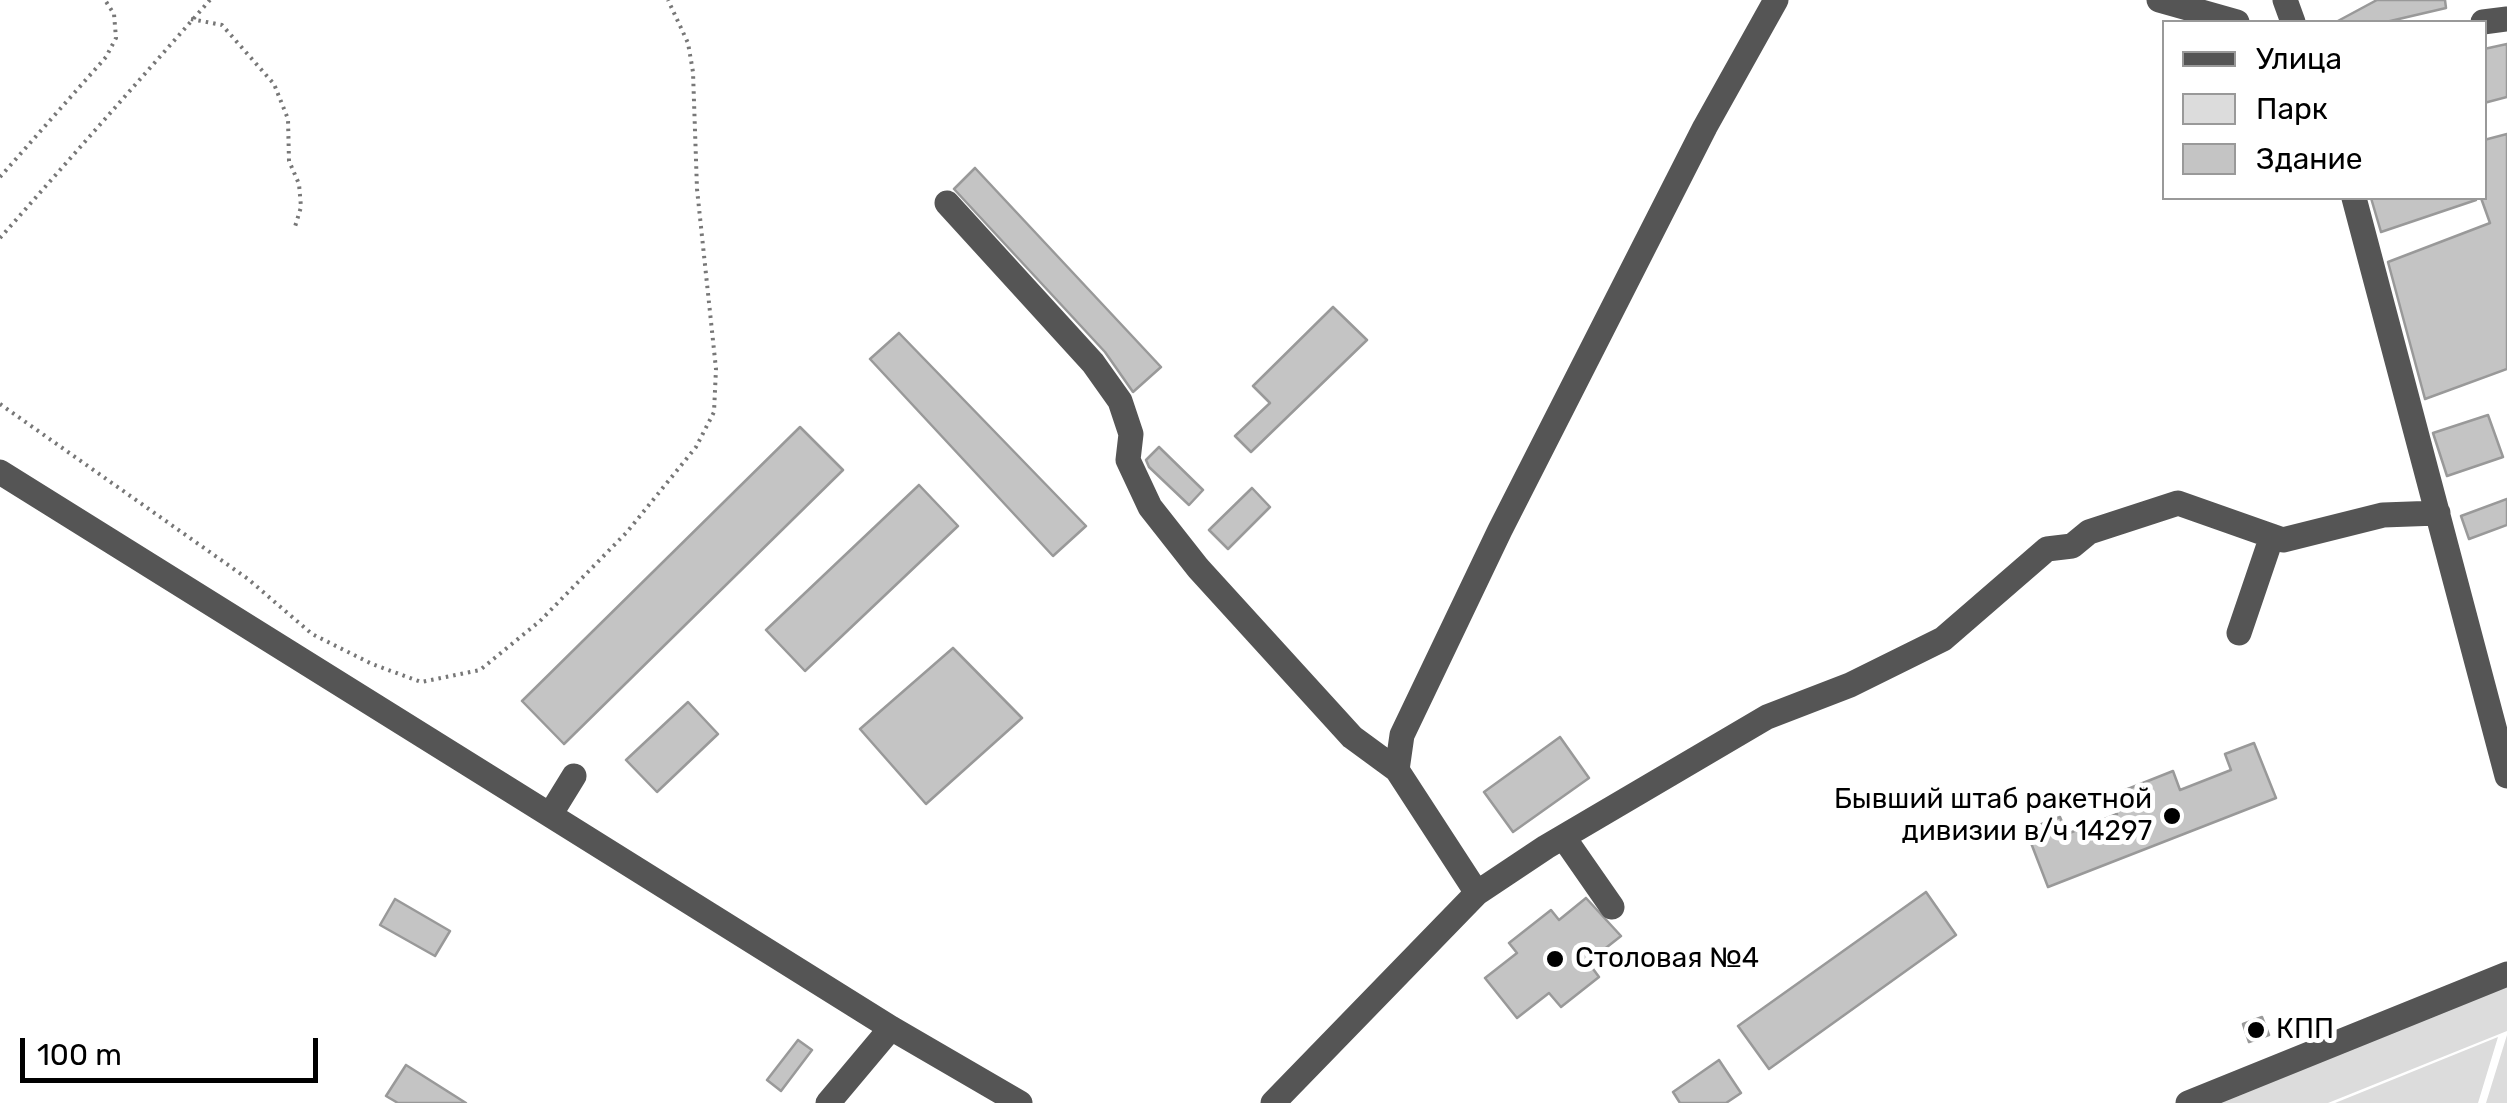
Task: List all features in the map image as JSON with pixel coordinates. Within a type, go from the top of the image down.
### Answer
[{"type":"street","points":[[1398,770],[1402,735],[1500,530],[1706,127],[1776,0]]},
{"type":"street","points":[[2159,0],[2230,20]]},
{"type":"street","points":[[2355,200],[2507,776]]},
{"type":"street","points":[[947,202],[1093,362],[1120,401],[1131,434],[1128,460],[1150,507],[1198,568],[1352,737],[1398,770],[1477,894]]},
{"type":"street","points":[[0,472],[891,1028],[1020,1103]]},
{"type":"street","points":[[1274,1103],[1477,894],[1767,716],[1850,685],[1943,639],[2046,549],[2072,546],[2088,532],[2137,512],[2178,503],[2283,540],[2383,515],[2438,513]]},
{"type":"street","points":[[2239,633],[2272,536]]},
{"type":"street","points":[[550,816],[574,776]]},
{"type":"street","points":[[1564,838],[1612,907]]},
{"type":"street","points":[[2188,1103],[2507,974]]},
{"type":"street","points":[[828,1103],[891,1028]]},
{"type":"path","points":[[0,177],[106,57],[116,38],[114,14],[105,0]]},
{"type":"path","points":[[0,238],[210,0]]},
{"type":"path","points":[[0,404],[248,579],[312,634],[421,682],[480,670],[540,621],[627,532],[696,447],[714,412],[716,368],[697,189],[693,72],[688,43],[668,0]]},
{"type":"path","points":[[191,19],[222,25],[274,84],[288,118],[289,162],[299,184],[302,207],[294,230]]},
{"type":"green space","points":[[2507,987],[2507,1031],[2328,1103],[2210,1103]]},
{"type":"green space","points":[[2507,1035],[2507,1103],[2486,1103]]},
{"type":"green space","points":[[2498,1037],[2478,1103],[2335,1103]]},
{"type":"building","points":[[2377,0],[2445,0],[2446,8],[2395,20],[2340,20]]},
{"type":"building","points":[[2507,44],[2507,97],[2487,102],[2487,48]]},
{"type":"building","points":[[2507,134],[2507,369],[2425,399],[2388,262],[2490,223],[2482,200],[2487,200],[2487,139]]},
{"type":"building","points":[[975,168],[1161,367],[1133,392],[1105,352],[954,189]]},
{"type":"building","points":[[2372,200],[2476,200],[2381,232]]},
{"type":"building","points":[[1333,307],[1367,340],[1251,452],[1235,436],[1270,403],[1253,386]]},
{"type":"building","points":[[899,333],[1086,526],[1053,556],[870,359]]},
{"type":"building","points":[[2488,415],[2503,457],[2447,476],[2433,433]]},
{"type":"building","points":[[800,427],[843,470],[564,744],[522,701]]},
{"type":"building","points":[[1159,447],[1203,490],[1189,505],[1149,467],[1146,460]]},
{"type":"building","points":[[919,485],[958,526],[805,671],[766,630]]},
{"type":"building","points":[[1252,488],[1270,507],[1228,549],[1209,530]]},
{"type":"building","points":[[2507,499],[2507,525],[2469,539],[2461,516]]},
{"type":"building","points":[[953,648],[1022,718],[926,804],[860,729]]},
{"type":"building","points":[[688,702],[718,734],[657,792],[626,760]]},
{"type":"building","points":[[1560,737],[1589,778],[1513,832],[1484,792]]},
{"type":"building","name":"Бывший штаб ракетной дивизии в/ч 14297","points":[[2254,743],[2276,798],[2048,887],[2026,830],[2060,817],[2067,834],[2117,814],[2110,796],[2173,771],[2180,790],[2231,770],[2225,754]]},
{"type":"building","points":[[1926,892],[1956,935],[1769,1069],[1738,1026]]},
{"type":"building","points":[[1586,898],[1621,936],[1588,962],[1599,977],[1561,1007],[1549,993],[1517,1018],[1485,978],[1517,953],[1509,943],[1551,910],[1559,920]]},
{"type":"building","points":[[395,899],[450,931],[435,956],[380,925]]},
{"type":"building","name":"КПП","points":[[2262,1017],[2269,1035],[2249,1042],[2243,1024]]},
{"type":"building","points":[[798,1040],[812,1050],[781,1091],[767,1080]]},
{"type":"building","points":[[1719,1060],[1741,1093],[1726,1103],[1680,1103],[1673,1092]]},
{"type":"building","points":[[406,1065],[466,1103],[398,1103],[386,1096]]},
{"type":"place","name":"Бывший штаб ракетной дивизии в/ч 14297","points":[[2172,816]]},
{"type":"place","name":"Столовая №4","points":[[1555,959]]},
{"type":"place","name":"КПП","points":[[2256,1030]]}]
